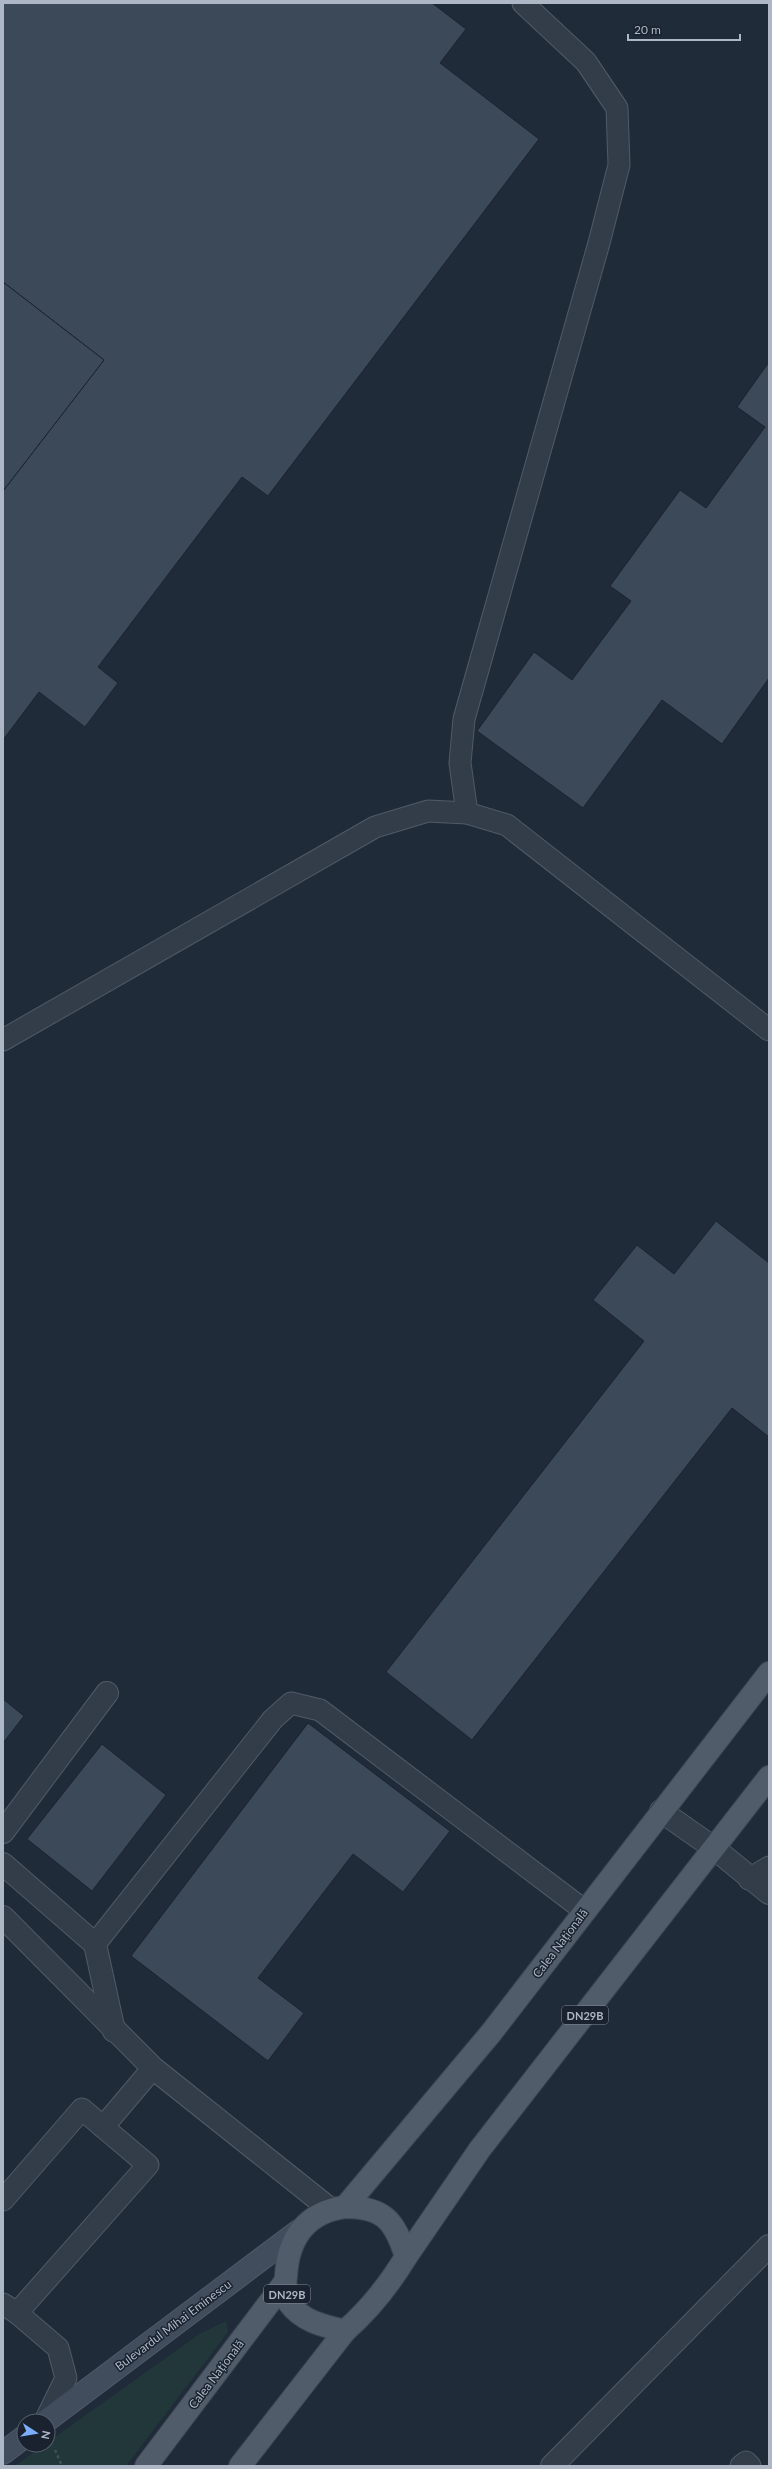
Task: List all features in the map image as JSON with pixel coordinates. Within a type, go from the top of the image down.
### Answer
[{"type":"main road","name":"Calea Națională","points":[[337,2208],[492,2033],[769,1672]]},
{"type":"main road","name":"DN29B","points":[[240,2466],[345,2331],[364,2314],[388,2285],[480,2149],[769,1778]]},
{"type":"main road","points":[[337,2208],[360,2207],[379,2212],[392,2222],[406,2257]]},
{"type":"main road","name":"DN29B","points":[[337,2208],[300,2230],[290,2250],[285,2282],[288,2302],[297,2312],[315,2324],[345,2331]]},
{"type":"main road","name":"Bulevardul Mihai Eminescu","points":[[56,2413],[300,2230]]},
{"type":"main road","name":"Calea Națională","points":[[146,2466],[285,2282]]},
{"type":"main road","points":[[3,2453],[16,2443]]},
{"type":"street","points":[[3,1832],[107,1693]]},
{"type":"street","points":[[661,1811],[715,1849],[769,1893]]},
{"type":"street","points":[[3,1864],[95,1944],[114,2031]]},
{"type":"street","points":[[3,1917],[114,2031],[153,2068],[337,2208]]},
{"type":"street","points":[[552,2466],[769,2246]]},
{"type":"lane","points":[[467,813],[460,763],[464,719],[599,243],[619,164],[617,108],[586,62],[523,3]]},
{"type":"lane","points":[[3,1040],[375,827],[428,811],[467,813],[507,825],[769,1030]]},
{"type":"lane","points":[[95,1944],[273,1719],[291,1703],[320,1710],[585,1911]]},
{"type":"lane","points":[[749,1878],[769,1867]]},
{"type":"lane","points":[[103,2127],[153,2068]]},
{"type":"lane","points":[[3,2200],[82,2110],[148,2165],[10,2308],[58,2348],[66,2378],[49,2413]]},
{"type":"lane","points":[[741,2466],[746,2462],[750,2466]]},
{"type":"green space","points":[[226,2321],[228,2332],[126,2466],[15,2466],[33,2453],[56,2453],[56,2436],[201,2333]]},
{"type":"building","points":[[3,3],[432,3],[466,29],[440,63],[539,139],[268,496],[242,477],[98,667],[118,683],[85,727],[39,692],[3,740],[3,491],[104,360],[3,282]]},
{"type":"building","points":[[3,282],[104,360],[3,491]]},
{"type":"building","points":[[769,362],[769,678],[722,744],[662,700],[583,808],[477,731],[534,652],[572,680],[631,601],[610,586],[680,490],[706,508],[765,427],[737,407]]},
{"type":"building","points":[[716,1221],[769,1263],[769,1437],[732,1408],[472,1740],[386,1672],[644,1341],[593,1300],[637,1245],[674,1274]]},
{"type":"building","points":[[3,1699],[24,1716],[3,1743]]},
{"type":"building","points":[[308,1723],[450,1831],[403,1892],[353,1854],[258,1978],[304,2013],[268,2061],[131,1956]]},
{"type":"building","points":[[102,1744],[166,1795],[92,1891],[27,1839]]}]
